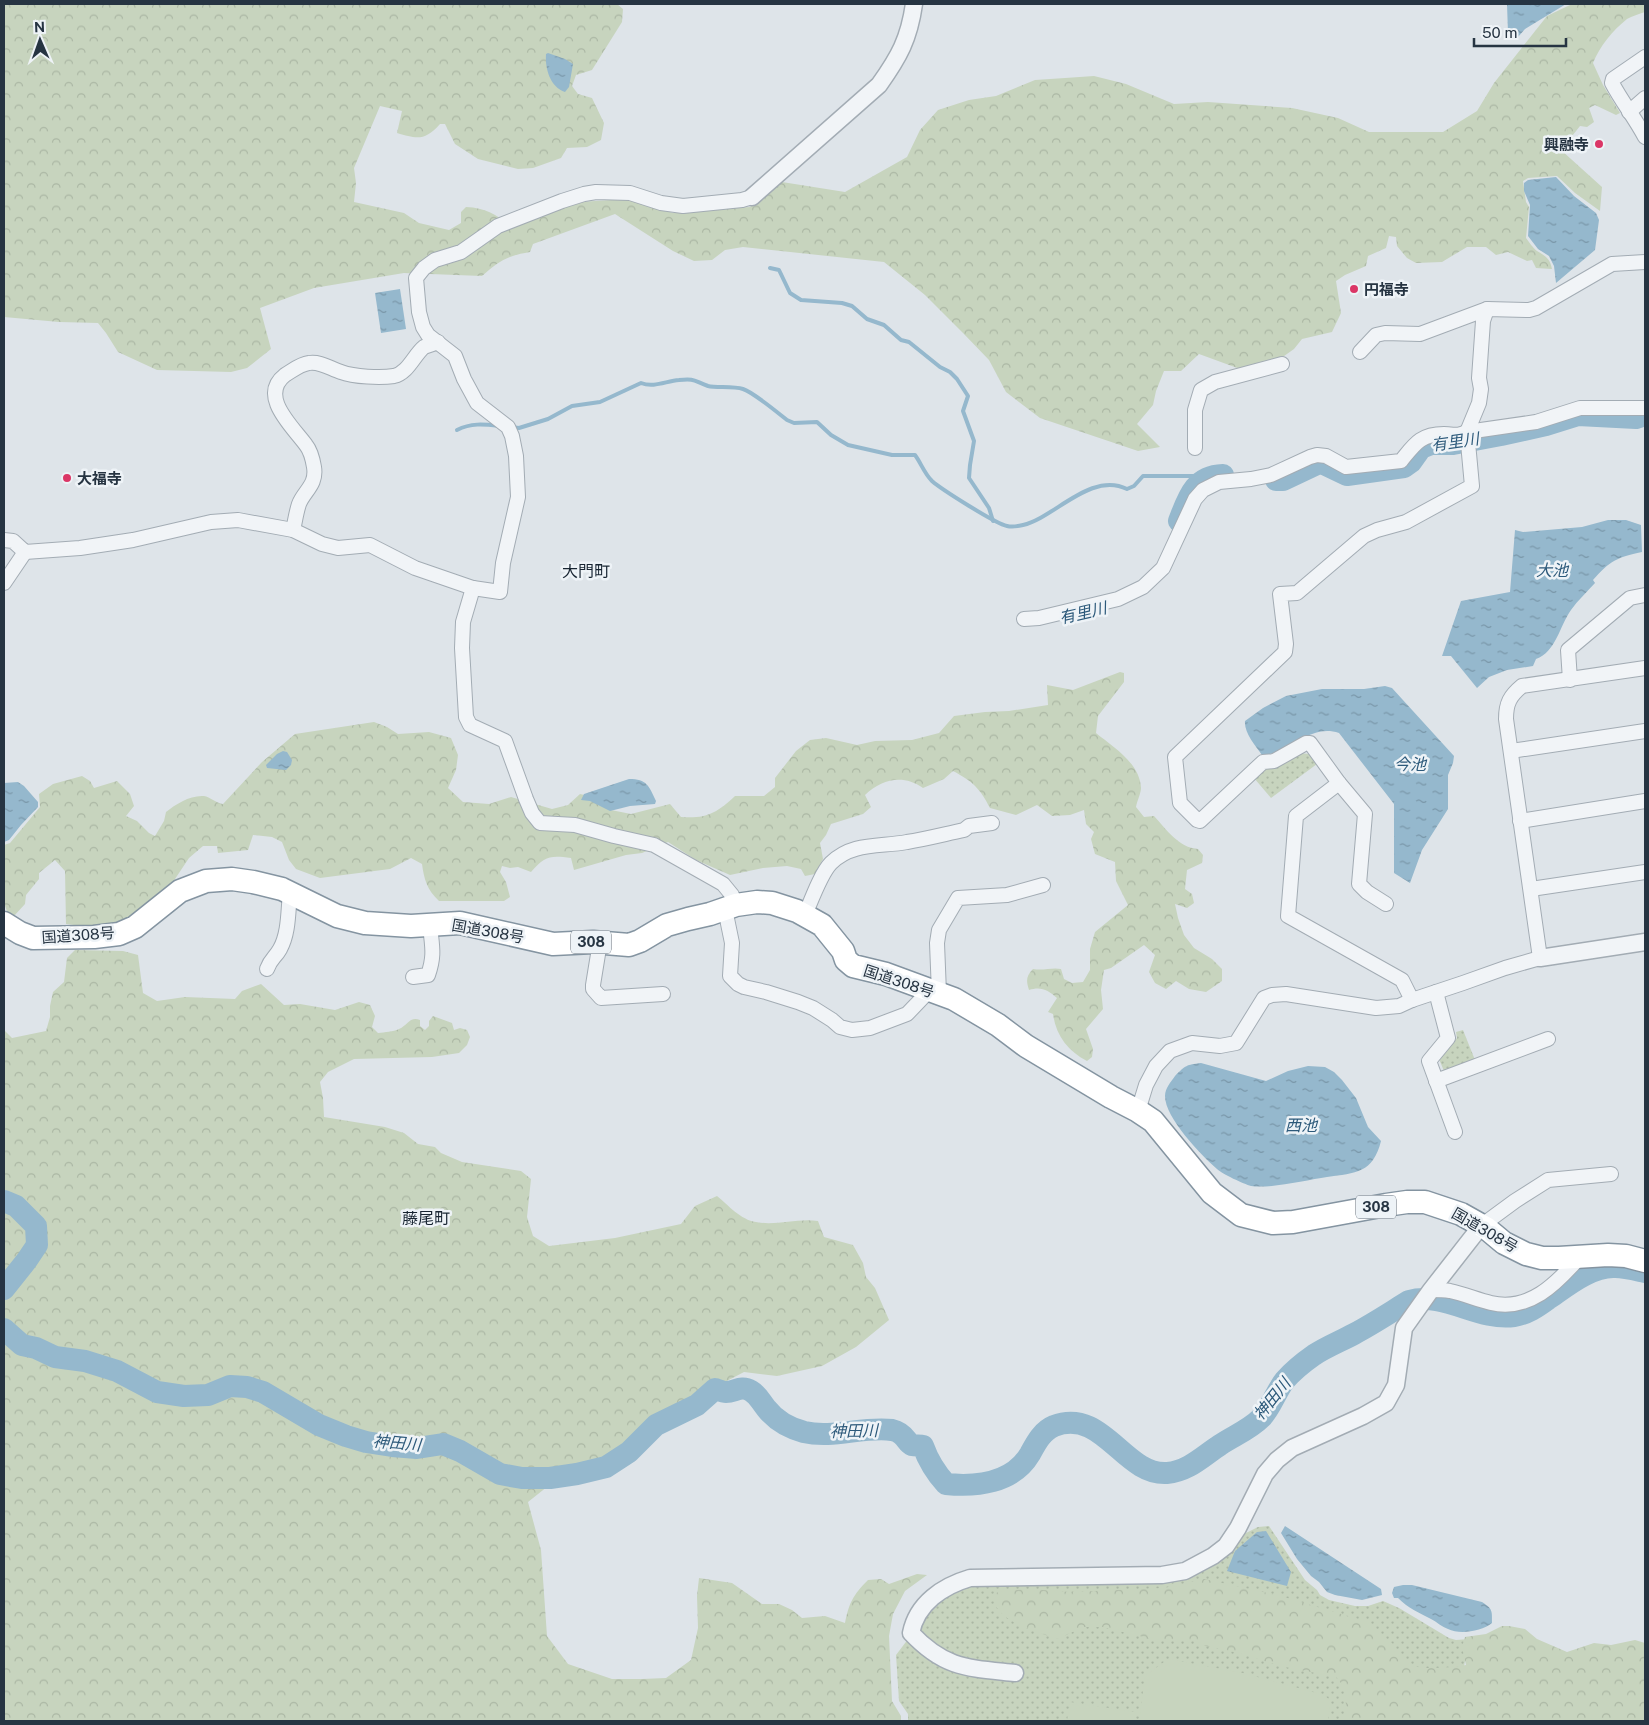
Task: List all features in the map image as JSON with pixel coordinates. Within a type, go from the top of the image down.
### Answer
[{"type":"highway","name":"国道308号","points":[[4,923],[20,933],[33,938],[94,937],[119,934],[135,927],[180,891],[206,881],[244,880],[290,893],[337,916],[351,920],[380,924],[430,926],[460,923],[553,944],[600,942],[629,945],[667,925],[731,907],[757,902],[772,903],[785,906],[805,915],[825,929],[853,966],[869,969],[954,999],[1114,1099],[1138,1111],[1153,1121],[1212,1193],[1241,1215],[1273,1223],[1293,1222],[1386,1205],[1425,1202],[1455,1211],[1486,1228],[1504,1243],[1526,1254],[1542,1258],[1626,1256],[1645,1261]]},
{"type":"street","points":[[4,540],[13,541],[25,552],[80,548],[124,541],[211,522],[238,520],[293,530],[322,544],[338,548],[370,545],[415,568],[473,588],[500,592],[503,563],[518,497],[516,456],[512,436],[508,427],[477,403],[464,379],[455,356],[428,334],[423,327],[419,312],[416,278],[424,268],[435,260],[461,252],[498,226],[562,201],[596,192],[630,194],[661,203],[683,206],[752,197],[878,85],[894,65],[904,46],[914,4]]},
{"type":"street","points":[[1645,57],[1613,79],[1612,83],[1645,137]]},
{"type":"street","points":[[1629,112],[1645,98]]},
{"type":"street","points":[[1360,352],[1376,335],[1385,333],[1420,334],[1488,309],[1529,310],[1543,304],[1612,264],[1645,262]]},
{"type":"street","points":[[1386,904],[1367,892],[1359,884],[1365,814],[1339,783],[1310,743],[1306,742],[1274,761],[1263,762],[1200,821],[1180,803],[1175,757],[1285,652],[1286,644],[1280,594],[1296,593],[1364,536],[1377,530],[1406,522],[1472,486],[1467,432],[1479,403],[1483,322],[1488,309]]},
{"type":"street","points":[[293,530],[300,503],[308,493],[314,479],[314,466],[307,446],[297,435],[276,402],[274,392],[279,380],[294,369],[309,363],[325,366],[343,373],[365,376],[396,376],[407,368],[425,347],[438,342]]},
{"type":"street","points":[[1195,448],[1195,410],[1201,390],[1215,382],[1282,364]]},
{"type":"street","points":[[1024,619],[1039,618],[1118,599],[1143,587],[1163,568],[1195,499],[1210,485],[1219,482],[1271,475],[1317,455],[1326,456],[1346,467],[1401,461],[1418,440],[1425,437],[1444,434],[1457,436],[1467,432],[1536,422],[1580,408],[1645,408]]},
{"type":"street","points":[[4,582],[25,552]]},
{"type":"street","points":[[473,588],[463,622],[462,648],[466,717],[470,725],[505,741],[520,786],[532,813],[540,823],[575,824],[614,836],[654,845],[723,884],[732,895],[730,976],[744,988],[772,994],[813,1008],[840,1027],[852,1030],[870,1028],[907,1014],[934,992],[939,930],[958,898],[1007,895],[1043,884]]},
{"type":"street","points":[[1570,680],[1568,650],[1630,598],[1645,596]]},
{"type":"street","points":[[1540,958],[1506,708],[1512,695],[1522,686],[1645,668]]},
{"type":"street","points":[[1511,751],[1645,731]]},
{"type":"street","points":[[1339,783],[1296,816],[1288,916],[1402,980],[1412,1000]]},
{"type":"street","points":[[1520,821],[1645,800]]},
{"type":"street","points":[[805,915],[826,869],[839,856],[852,849],[905,843],[964,830],[969,826],[992,824]]},
{"type":"street","points":[[1531,889],[1645,872]]},
{"type":"street","points":[[268,969],[271,958],[280,949],[284,936],[290,893]]},
{"type":"street","points":[[413,977],[428,975],[433,960],[430,926]]},
{"type":"street","points":[[600,942],[593,989],[601,998],[662,994]]},
{"type":"street","points":[[1138,1111],[1149,1079],[1156,1066],[1170,1051],[1192,1044],[1220,1046],[1236,1043],[1264,998],[1272,995],[1286,994],[1376,1008],[1399,1006],[1505,968],[1540,958],[1645,942]]},
{"type":"street","points":[[1436,992],[1448,1038],[1429,1061],[1455,1132]]},
{"type":"street","points":[[1436,1081],[1548,1039]]},
{"type":"street","points":[[1015,1673],[969,1668],[954,1665],[942,1659],[911,1632],[918,1614],[930,1599],[941,1590],[952,1583],[970,1578],[1162,1575],[1185,1571],[1213,1556],[1226,1546],[1238,1528],[1265,1474],[1277,1460],[1292,1448],[1386,1404],[1396,1385],[1404,1328],[1481,1226],[1514,1201],[1548,1180],[1611,1174]]},
{"type":"street","points":[[1431,1290],[1450,1291],[1494,1304],[1510,1305],[1542,1294],[1565,1274],[1579,1258]]},
{"type":"green space","points":[[4,4],[617,4],[623,9],[622,22],[592,70],[576,75],[572,86],[578,94],[592,98],[604,123],[601,140],[587,147],[567,148],[561,158],[533,168],[518,169],[478,159],[455,144],[445,124],[440,124],[435,130],[420,137],[410,137],[397,133],[402,111],[380,106],[354,168],[356,183],[354,202],[404,213],[419,223],[449,230],[461,223],[461,212],[466,207],[491,213],[513,227],[579,202],[627,199],[673,213],[750,207],[782,182],[845,192],[907,157],[920,130],[938,110],[969,100],[996,96],[1035,80],[1094,76],[1126,84],[1174,104],[1208,102],[1292,108],[1338,118],[1369,132],[1443,132],[1477,111],[1494,83],[1547,16],[1572,4],[1645,4],[1645,12],[1627,19],[1616,29],[1607,39],[1593,63],[1603,85],[1620,113],[1616,115],[1595,105],[1589,108],[1594,122],[1587,127],[1580,126],[1561,150],[1602,187],[1600,211],[1575,193],[1557,176],[1528,178],[1523,181],[1526,202],[1529,207],[1526,238],[1536,250],[1545,256],[1552,269],[1536,268],[1532,260],[1527,261],[1508,252],[1496,255],[1486,247],[1467,247],[1442,262],[1416,263],[1407,258],[1397,246],[1396,237],[1389,236],[1386,248],[1368,256],[1366,266],[1336,281],[1341,313],[1332,332],[1302,339],[1294,349],[1277,361],[1240,369],[1199,354],[1181,371],[1164,371],[1153,405],[1137,424],[1160,447],[1138,451],[1040,418],[1006,392],[989,360],[925,295],[884,262],[743,247],[725,250],[712,260],[694,261],[673,251],[615,214],[533,244],[530,252],[515,255],[504,260],[482,276],[404,273],[314,288],[260,308],[271,349],[247,368],[231,372],[157,370],[118,352],[98,323],[4,317]]},
{"type":"green space","points":[[1120,672],[1124,673],[1124,682],[1098,716],[1096,733],[1124,756],[1136,771],[1141,788],[1136,807],[1144,817],[1154,816],[1179,842],[1198,849],[1203,855],[1202,863],[1187,870],[1185,889],[1192,894],[1194,903],[1187,908],[1175,904],[1184,935],[1194,948],[1212,959],[1222,969],[1222,981],[1206,992],[1189,989],[1176,981],[1166,989],[1155,983],[1149,972],[1155,955],[1144,945],[1111,968],[1104,970],[1101,990],[1103,1009],[1086,1029],[1093,1049],[1092,1057],[1087,1061],[1074,1053],[1064,1042],[1057,1029],[1053,1014],[1048,1012],[1057,998],[1044,989],[1029,990],[1027,979],[1033,969],[1061,969],[1064,979],[1072,983],[1083,982],[1090,970],[1090,949],[1095,932],[1128,905],[1116,881],[1115,862],[1095,854],[1091,839],[1094,832],[1086,824],[1084,810],[1070,815],[1052,816],[1037,805],[1016,815],[990,808],[983,795],[975,786],[953,771],[944,779],[923,788],[908,781],[900,780],[893,780],[878,785],[865,795],[871,807],[863,814],[831,824],[820,843],[823,859],[815,874],[805,876],[801,869],[787,866],[763,868],[730,875],[696,860],[668,842],[642,853],[626,855],[574,870],[571,858],[558,857],[544,860],[531,872],[518,867],[502,866],[500,872],[506,882],[510,897],[504,901],[439,901],[427,884],[422,864],[411,858],[390,869],[320,878],[296,869],[289,860],[282,842],[272,837],[253,835],[248,850],[218,853],[217,846],[203,846],[189,858],[171,885],[136,922],[105,929],[66,924],[65,871],[55,860],[39,873],[39,879],[26,895],[25,904],[14,916],[8,914],[4,903],[4,845],[10,843],[40,807],[39,794],[53,784],[82,776],[90,781],[94,788],[117,781],[130,794],[134,806],[126,816],[137,821],[149,833],[155,836],[164,821],[166,812],[184,801],[204,796],[223,804],[262,762],[295,734],[374,722],[398,734],[429,732],[451,738],[458,755],[456,770],[448,788],[463,802],[489,804],[511,797],[552,809],[568,805],[580,794],[607,800],[611,810],[631,814],[670,804],[681,817],[697,817],[717,811],[735,796],[764,796],[775,787],[775,778],[796,751],[810,740],[826,738],[857,745],[875,741],[912,740],[939,733],[954,716],[1048,705],[1047,685],[1073,690]]},
{"type":"green space","points":[[1298,753],[1310,754],[1317,764],[1271,798],[1254,778],[1266,768]]},
{"type":"green space","points":[[75,950],[123,951],[138,955],[143,993],[157,1001],[185,997],[235,999],[242,991],[261,984],[284,1005],[300,1004],[335,1010],[359,1002],[370,1005],[375,1016],[372,1027],[378,1033],[397,1030],[414,1019],[420,1020],[420,1026],[425,1030],[433,1016],[452,1023],[454,1030],[460,1028],[467,1030],[470,1037],[467,1045],[459,1053],[432,1057],[354,1059],[328,1072],[320,1082],[324,1117],[385,1127],[404,1133],[418,1144],[435,1147],[441,1153],[462,1162],[521,1171],[531,1179],[527,1217],[533,1236],[549,1246],[615,1238],[681,1224],[695,1206],[717,1196],[735,1212],[750,1221],[771,1223],[802,1220],[818,1221],[824,1237],[853,1245],[863,1263],[866,1277],[875,1288],[889,1320],[856,1347],[822,1366],[777,1376],[744,1372],[645,1424],[625,1447],[597,1467],[567,1471],[528,1502],[541,1550],[547,1636],[568,1664],[612,1679],[666,1678],[691,1660],[698,1628],[697,1596],[699,1578],[732,1583],[762,1604],[779,1604],[792,1610],[802,1618],[825,1616],[845,1623],[852,1600],[868,1580],[881,1579],[889,1584],[917,1574],[927,1575],[905,1591],[893,1614],[889,1636],[892,1701],[901,1716],[901,1721],[4,1721],[4,1030],[12,1038],[46,1031],[53,992],[64,982],[67,958]]},
{"type":"green space","points":[[1463,1030],[1475,1060],[1444,1071],[1439,1059],[1457,1038],[1456,1032]]},
{"type":"green space","points":[[1269,1526],[1305,1580],[1320,1595],[1329,1600],[1355,1606],[1368,1606],[1383,1601],[1399,1608],[1449,1638],[1456,1640],[1469,1639],[1460,1689],[1415,1721],[908,1721],[908,1714],[899,1701],[896,1655],[921,1622],[947,1596],[966,1586],[989,1584],[1163,1582],[1242,1535],[1258,1527]]},
{"type":"green space","points":[[1204,1579],[1277,1595],[1365,1621],[1393,1644],[1407,1665],[1414,1667],[1436,1668],[1466,1665],[1462,1647],[1465,1637],[1486,1634],[1502,1626],[1525,1629],[1537,1639],[1567,1652],[1594,1643],[1611,1645],[1635,1640],[1645,1643],[1645,1721],[1344,1721],[1346,1707],[1345,1688],[1336,1677],[1280,1666],[1239,1653],[1205,1646],[1193,1640],[1152,1639],[1102,1627],[1083,1627],[1058,1639],[1026,1628],[1009,1619],[997,1607],[993,1594],[1002,1591],[1029,1589],[1071,1592],[1164,1588]]},
{"type":"green space","points":[[1168,1659],[1243,1673],[1324,1695],[1331,1701],[1328,1721],[1139,1721],[1145,1676]]},
{"type":"green space","points":[[1070,1702],[1135,1712],[1134,1721],[1067,1721]]},
{"type":"water","points":[[1507,4],[1566,4],[1525,29],[1518,37],[1511,39],[1508,33]]},
{"type":"water","points":[[548,53],[573,64],[569,87],[565,92],[552,82],[546,60],[546,54]]},
{"type":"water","points":[[1556,177],[1574,196],[1596,213],[1599,220],[1595,250],[1556,283],[1554,266],[1549,256],[1538,249],[1528,236],[1530,205],[1524,191],[1524,183],[1528,180]]},
{"type":"water","points":[[400,289],[406,329],[381,333],[375,293]]},
{"type":"water","name":"大池","points":[[1608,520],[1626,520],[1641,525],[1642,552],[1614,561],[1599,573],[1593,580],[1595,583],[1567,616],[1553,644],[1543,656],[1536,659],[1533,666],[1507,670],[1489,677],[1477,688],[1451,656],[1442,656],[1461,601],[1510,592],[1515,530],[1523,532],[1582,527]]},
{"type":"water","name":"今池","points":[[1385,686],[1392,688],[1454,756],[1448,775],[1448,809],[1422,850],[1410,883],[1394,873],[1394,804],[1339,733],[1318,732],[1282,750],[1262,755],[1250,739],[1245,725],[1245,721],[1263,708],[1286,696],[1322,689],[1364,689]]},
{"type":"water","points":[[283,751],[287,752],[292,760],[291,765],[286,770],[267,768],[266,765]]},
{"type":"water","points":[[629,779],[640,780],[647,784],[656,801],[655,804],[630,806],[610,811],[590,801],[581,800],[584,794]]},
{"type":"water","points":[[18,782],[38,802],[38,807],[9,840],[4,842],[4,783]]},
{"type":"water","name":"西池","points":[[1201,1063],[1266,1081],[1288,1071],[1308,1066],[1325,1067],[1342,1080],[1356,1098],[1368,1127],[1381,1141],[1378,1152],[1373,1160],[1362,1170],[1289,1184],[1251,1186],[1228,1176],[1217,1169],[1185,1136],[1171,1115],[1167,1105],[1166,1090],[1175,1076],[1186,1066]]},
{"type":"water","points":[[1285,1526],[1381,1589],[1382,1595],[1362,1600],[1327,1592],[1297,1559],[1281,1533]]},
{"type":"water","points":[[1266,1531],[1291,1572],[1287,1586],[1227,1571],[1235,1551],[1257,1532]]},
{"type":"water","points":[[1412,1585],[1482,1602],[1491,1611],[1492,1623],[1471,1631],[1453,1631],[1418,1612],[1398,1598],[1394,1598],[1392,1593],[1394,1587]]},
{"type":"waterway","points":[[770,268],[779,270],[790,293],[801,300],[842,303],[852,306],[867,319],[884,325],[901,340],[909,342],[957,379],[968,396],[963,411],[974,441],[969,478],[989,508],[993,521]]},
{"type":"waterway","points":[[511,427],[519,428],[548,419],[572,406],[600,402],[641,383],[655,385],[688,379],[708,386],[739,388],[753,394],[787,420],[794,423],[817,422],[831,435],[848,445],[892,455],[915,455],[927,475],[937,485],[981,513],[1001,524],[1009,526],[1035,521],[1073,498],[1100,486],[1113,485],[1127,489],[1134,486],[1143,476],[1209,478]]},
{"type":"waterway","name":"有里川","points":[[1276,480],[1283,480],[1319,463],[1347,475],[1404,467],[1411,462],[1421,448],[1431,444],[1453,444],[1501,435],[1546,425],[1578,415],[1636,418],[1645,415]]},
{"type":"waterway","points":[[457,430],[477,425],[499,426]]},
{"type":"waterway","name":"有里川","points":[[1179,521],[1189,497],[1199,484],[1205,479],[1223,475]]},
{"type":"waterway","name":"神田川","points":[[4,1201],[16,1206],[36,1226],[37,1245],[4,1289]]},
{"type":"waterway","name":"神田川","points":[[4,1329],[22,1345],[36,1348],[55,1357],[85,1361],[117,1371],[157,1392],[184,1396],[208,1395],[230,1386],[247,1387],[263,1392],[319,1425],[346,1436],[366,1442],[392,1446],[417,1448],[443,1444],[460,1451],[500,1474],[522,1478],[550,1478],[606,1467],[629,1452],[656,1425],[697,1405],[715,1389],[726,1392],[747,1389],[756,1394],[770,1413],[778,1420],[804,1432],[826,1434],[881,1429],[897,1431],[910,1444],[923,1446],[932,1466],[946,1484],[970,1485],[993,1481],[1014,1471],[1023,1464],[1046,1431],[1054,1426],[1071,1423],[1086,1426],[1100,1433],[1138,1464],[1152,1471],[1175,1472],[1195,1462],[1261,1418],[1285,1380],[1310,1358],[1409,1301],[1435,1300],[1487,1314],[1514,1316],[1532,1310],[1588,1273],[1619,1267],[1645,1272]]},
{"type":"place","name":"興融寺","points":[[1599,144]]},
{"type":"place","name":"円福寺","points":[[1354,289]]},
{"type":"place","name":"大福寺","points":[[67,478]]},
{"type":"district","name":"大門町","points":[[586,571]]},
{"type":"district","name":"藤尾町","points":[[426,1218]]}]
